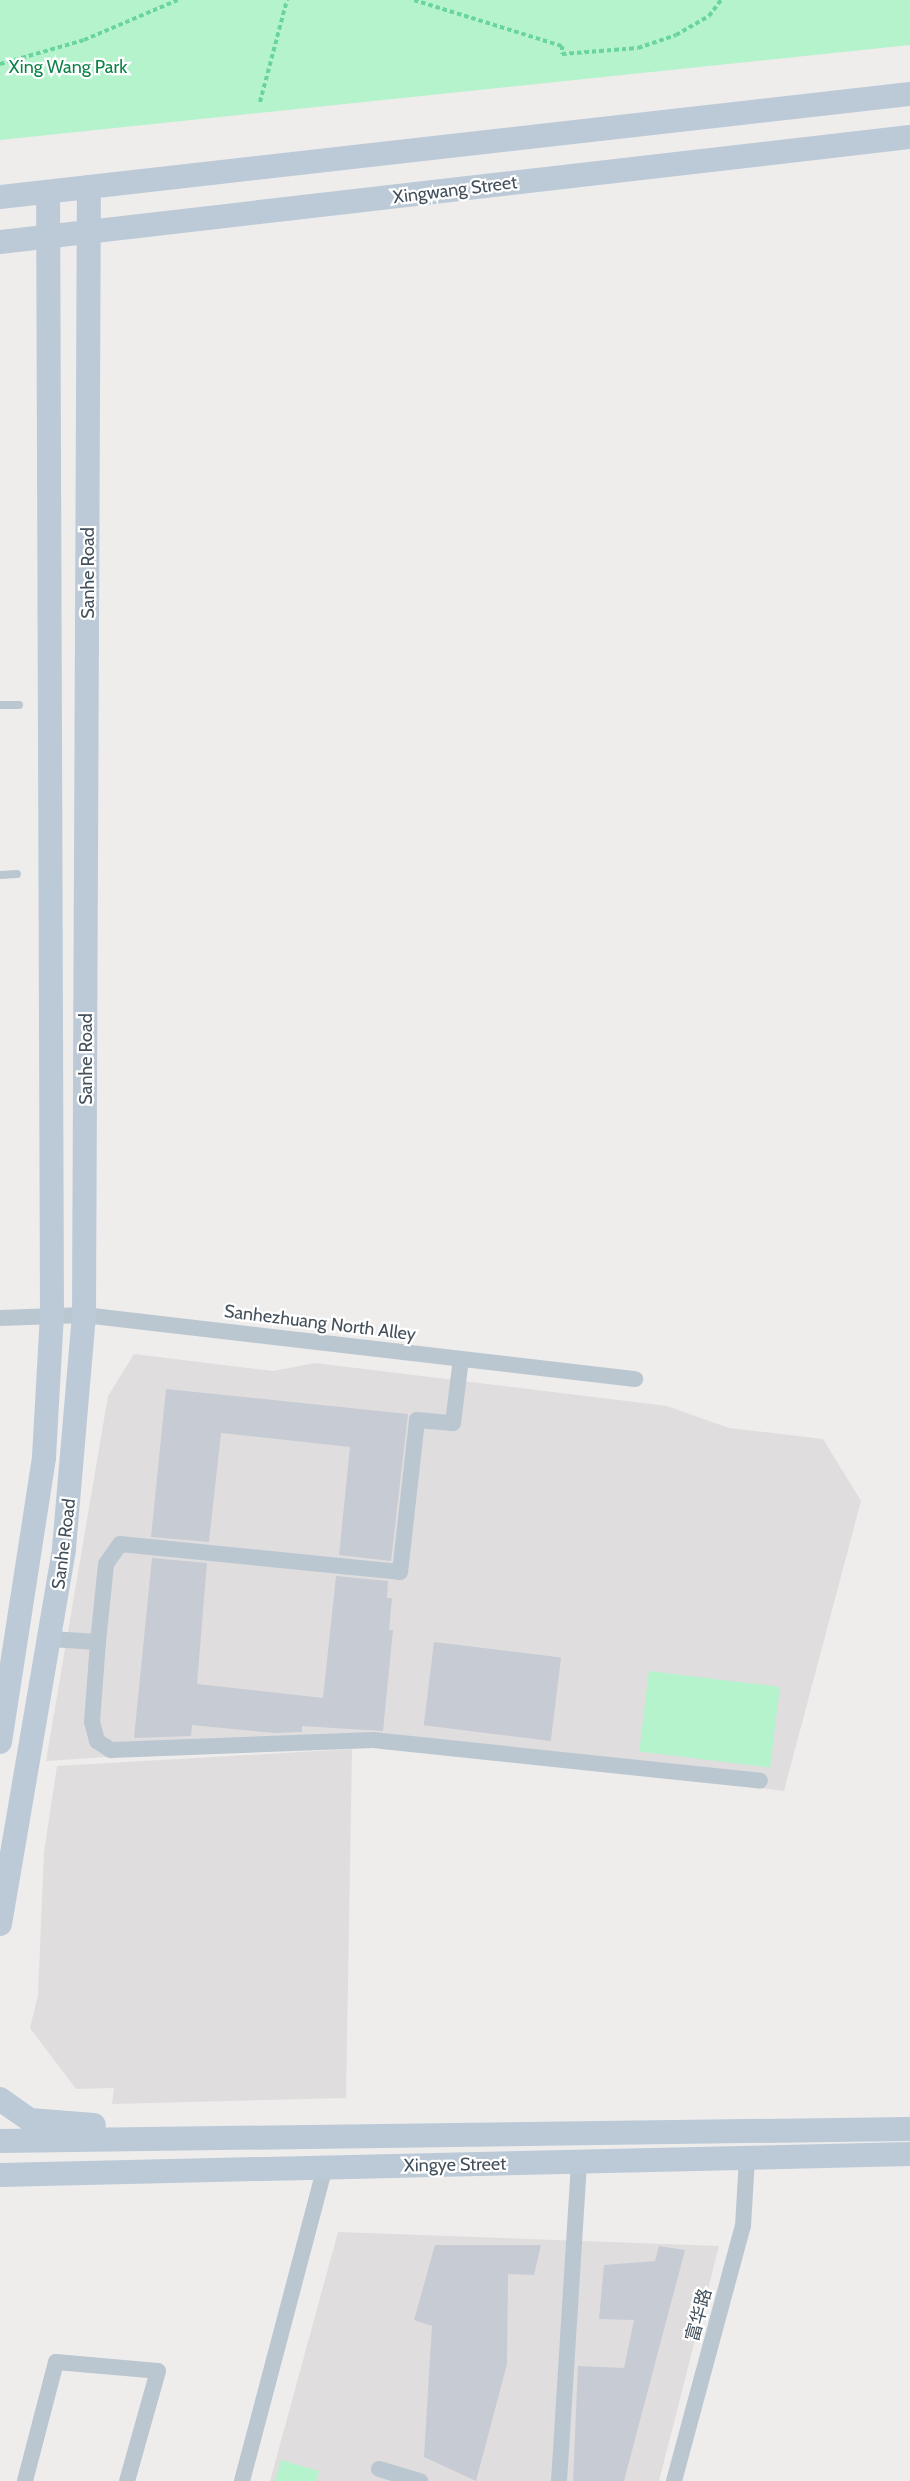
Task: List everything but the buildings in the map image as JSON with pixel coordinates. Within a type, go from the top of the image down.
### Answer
[{"type":"main road","points":[[0,197],[910,94]]},
{"type":"main road","name":"Xingwang Street","points":[[0,242],[910,137]]},
{"type":"main road","name":"Sanhe Road","points":[[0,1924],[51,1639],[76,1442],[84,1315],[89,187]]},
{"type":"main road","name":"Sanhe Road","points":[[0,1742],[44,1457],[52,1315],[48,192]]},
{"type":"main road","points":[[0,2099],[30,2120],[118,2126],[164,2137]]},
{"type":"main road","name":"Xingye Street","points":[[0,2141],[910,2128]]},
{"type":"main road","name":"Xingye Street","points":[[0,2175],[910,2154]]},
{"type":"main road","points":[[0,2192],[66,2188],[102,2172]]},
{"type":"street","name":"Sanhezhuang North Alley","points":[[0,1318],[84,1315],[635,1379]]},
{"type":"street","points":[[461,1359],[453,1423],[417,1420],[400,1572],[120,1544],[106,1564],[92,1722],[97,1741],[111,1750],[373,1740],[760,1781]]},
{"type":"street","points":[[51,1639],[98,1642]]},
{"type":"street","name":"富华路","points":[[674,2481],[743,2226],[747,2158]]},
{"type":"street","points":[[559,2481],[579,2162]]},
{"type":"street","points":[[242,2481],[325,2167]]},
{"type":"street","points":[[25,2481],[56,2362],[158,2371],[128,2481]]},
{"type":"street","points":[[379,2469],[420,2481]]},
{"type":"lane","points":[[0,705],[19,705]]},
{"type":"lane","points":[[0,874],[17,874]]},
{"type":"path","points":[[0,64],[84,40],[178,0]]},
{"type":"path","points":[[260,102],[287,0]]},
{"type":"path","points":[[414,0],[562,46],[562,54],[648,45],[709,16],[722,0]]},
{"type":"shaded area","points":[[134,1354],[273,1371],[315,1363],[667,1406],[729,1428],[823,1439],[861,1501],[784,1791],[361,1740],[46,1761],[108,1396]]},
{"type":"shaded area","points":[[352,1749],[346,2098],[112,2104],[114,2088],[76,2089],[30,2028],[38,1995],[44,1852],[57,1766]]},
{"type":"shaded area","points":[[338,2232],[719,2246],[659,2481],[270,2481]]},
{"type":"green space","name":"Xing Wang Park","points":[[0,0],[910,0],[910,45],[0,140]]},
{"type":"green space","points":[[649,1671],[780,1687],[770,1767],[639,1751]]},
{"type":"green space","points":[[281,2460],[319,2471],[316,2481],[275,2481]]}]
